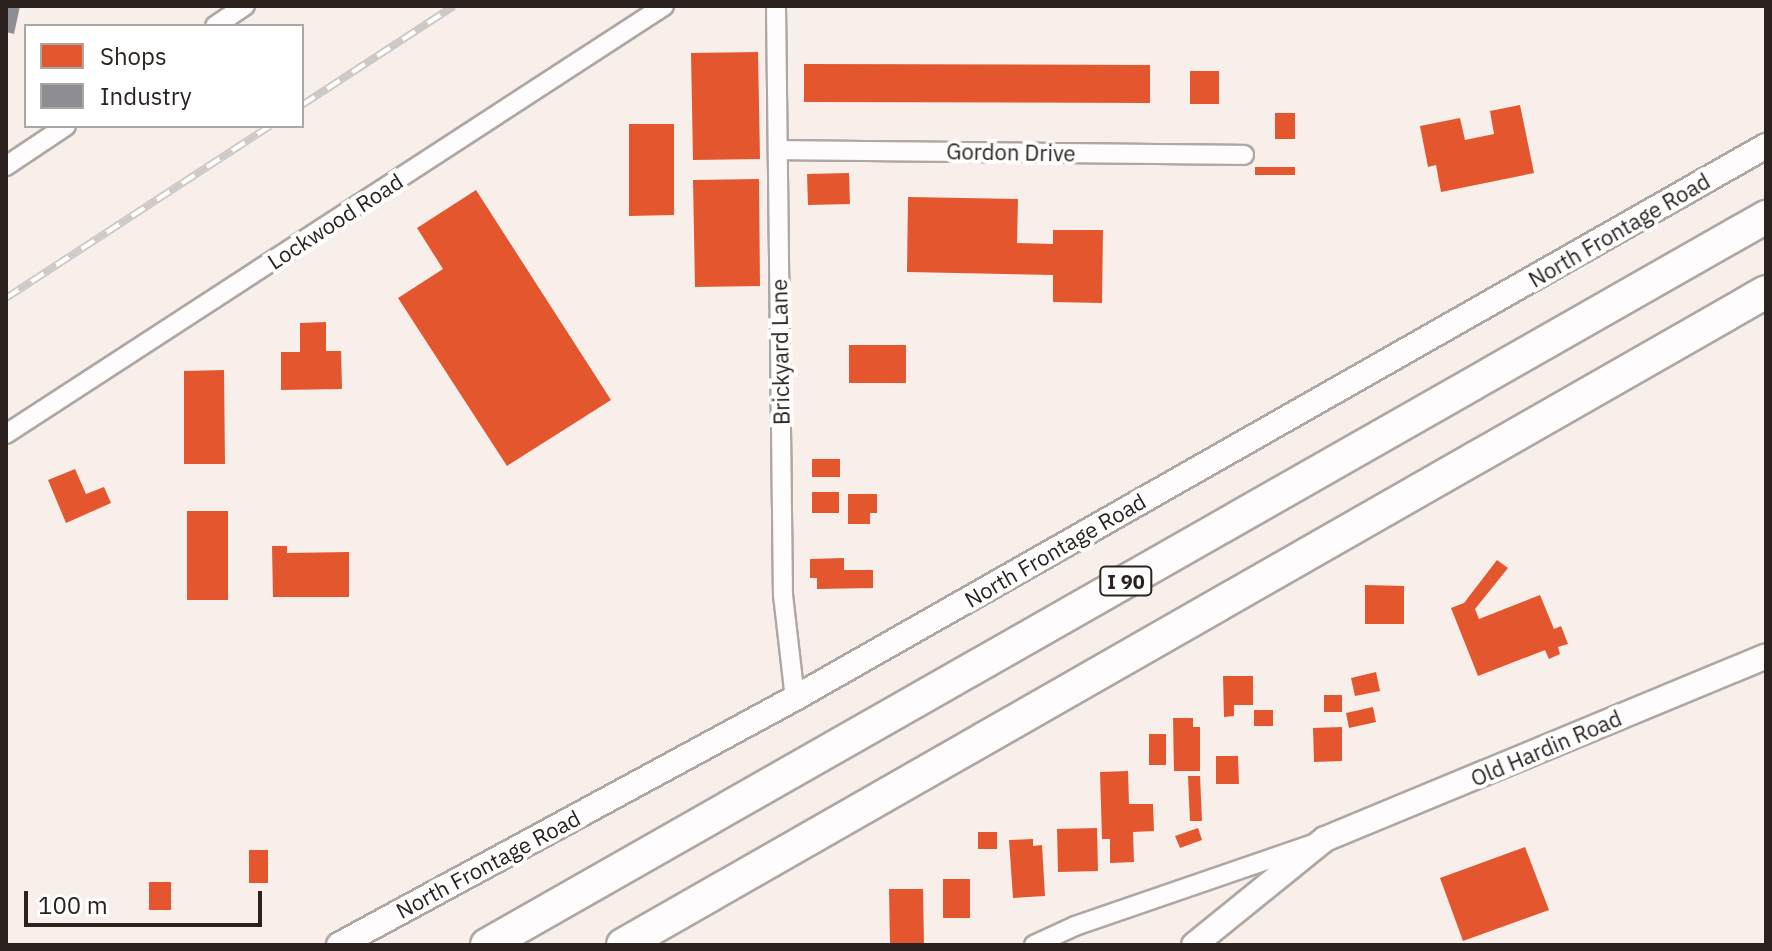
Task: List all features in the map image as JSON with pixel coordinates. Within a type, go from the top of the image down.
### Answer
[{"type":"highway","name":"I 90","points":[[487,945],[1766,217]]},
{"type":"highway","points":[[623,945],[1766,292]]},
{"type":"street","points":[[218,24],[245,6]]},
{"type":"street","name":"Lockwood Road","points":[[6,434],[664,6]]},
{"type":"street","name":"Brickyard Lane","points":[[776,6],[783,595],[795,698]]},
{"type":"street","points":[[6,166],[63,128]]},
{"type":"street","name":"North Frontage Road","points":[[339,945],[795,698],[1766,146]]},
{"type":"street","name":"Gordon Drive","points":[[778,150],[1244,155]]},
{"type":"street","name":"Old Hardin Road","points":[[1034,945],[1075,926],[1325,839],[1766,656]]},
{"type":"street","name":"Old Hardin Road","points":[[1194,945],[1325,839]]},
{"type":"building: Shops","points":[[758,52],[760,159],[693,160],[691,53]]},
{"type":"building: Shops","points":[[804,64],[1150,65],[1150,103],[804,102]]},
{"type":"building: Shops","points":[[1190,71],[1219,71],[1219,104],[1190,104]]},
{"type":"building: Shops","points":[[1520,105],[1534,173],[1441,192],[1436,165],[1428,167],[1420,126],[1460,118],[1465,140],[1494,134],[1490,111]]},
{"type":"building: Shops","points":[[1275,113],[1295,113],[1295,139],[1275,139]]},
{"type":"building: Shops","points":[[629,124],[674,124],[674,215],[629,216]]},
{"type":"building: Shops","points":[[1255,167],[1295,167],[1295,175],[1255,175]]},
{"type":"building: Shops","points":[[849,173],[850,204],[808,205],[807,174]]},
{"type":"building: Shops","points":[[759,179],[760,286],[695,287],[693,180]]},
{"type":"building: Shops","points":[[476,190],[611,400],[507,466],[398,298],[443,269],[417,228]]},
{"type":"building: Shops","points":[[908,197],[1018,199],[1017,243],[1053,244],[1053,230],[1103,230],[1102,303],[1053,302],[1053,275],[907,272]]},
{"type":"building: Shops","points":[[326,322],[326,351],[341,351],[342,389],[281,390],[281,352],[300,352],[300,323]]},
{"type":"building: Shops","points":[[849,345],[906,345],[906,383],[849,383]]},
{"type":"building: Shops","points":[[224,370],[225,464],[184,464],[184,371]]},
{"type":"building: Shops","points":[[812,459],[840,459],[840,477],[812,477]]},
{"type":"building: Shops","points":[[75,469],[86,494],[104,487],[111,503],[66,523],[48,480]]},
{"type":"building: Shops","points":[[812,492],[839,492],[839,513],[812,513]]},
{"type":"building: Shops","points":[[848,494],[877,494],[877,513],[870,513],[870,524],[848,524]]},
{"type":"building: Shops","points":[[187,511],[228,511],[228,600],[187,600]]},
{"type":"building: Shops","points":[[272,546],[287,546],[287,553],[349,552],[349,597],[273,597]]},
{"type":"building: Shops","points":[[844,558],[844,570],[873,570],[873,588],[817,589],[817,578],[810,578],[810,559]]},
{"type":"building: Shops","points":[[1497,560],[1508,568],[1475,609],[1479,619],[1540,595],[1554,629],[1561,626],[1568,644],[1558,647],[1560,654],[1549,659],[1545,650],[1478,676],[1451,608],[1464,603]]},
{"type":"building: Shops","points":[[1365,585],[1404,586],[1404,624],[1365,624]]},
{"type":"building: Shops","points":[[1376,672],[1380,691],[1355,696],[1351,678]]},
{"type":"building: Shops","points":[[1223,676],[1253,676],[1253,705],[1234,705],[1234,716],[1224,717]]},
{"type":"building: Shops","points":[[1324,695],[1342,695],[1342,712],[1324,712]]},
{"type":"building: Shops","points":[[1373,707],[1376,722],[1349,728],[1346,713]]},
{"type":"building: Shops","points":[[1254,710],[1273,710],[1273,726],[1254,726]]},
{"type":"building: Shops","points":[[1173,718],[1193,718],[1193,727],[1200,727],[1200,771],[1174,771]]},
{"type":"building: Shops","points":[[1342,727],[1342,761],[1314,762],[1313,728]]},
{"type":"building: Shops","points":[[1149,734],[1166,734],[1166,765],[1149,765]]},
{"type":"building: Shops","points":[[1216,756],[1238,756],[1239,784],[1216,784]]},
{"type":"building: Shops","points":[[1128,771],[1129,804],[1153,804],[1154,831],[1133,832],[1134,862],[1110,863],[1110,839],[1102,839],[1100,772]]},
{"type":"building: Shops","points":[[1188,776],[1200,776],[1202,821],[1190,821]]},
{"type":"building: Shops","points":[[1097,828],[1098,871],[1058,872],[1057,829]]},
{"type":"building: Shops","points":[[1198,828],[1202,840],[1180,848],[1175,836]]},
{"type":"building: Shops","points":[[978,832],[997,832],[997,849],[978,849]]},
{"type":"building: Shops","points":[[1033,839],[1033,846],[1042,845],[1045,896],[1013,898],[1009,840]]},
{"type":"building: Shops","points":[[1525,847],[1549,910],[1463,941],[1440,878]]},
{"type":"building: Shops","points":[[249,850],[268,850],[268,883],[249,883]]},
{"type":"building: Shops","points":[[943,879],[970,879],[970,918],[943,918]]},
{"type":"building: Shops","points":[[149,882],[171,882],[171,910],[149,910]]},
{"type":"building: Shops","points":[[889,889],[923,889],[924,945],[890,945]]},
{"type":"building: Industry","points":[[6,6],[20,6],[14,34],[6,32]]},
{"type":"railway","points":[[304,104],[454,6]]},
{"type":"railway","points":[[6,298],[267,128]]}]
